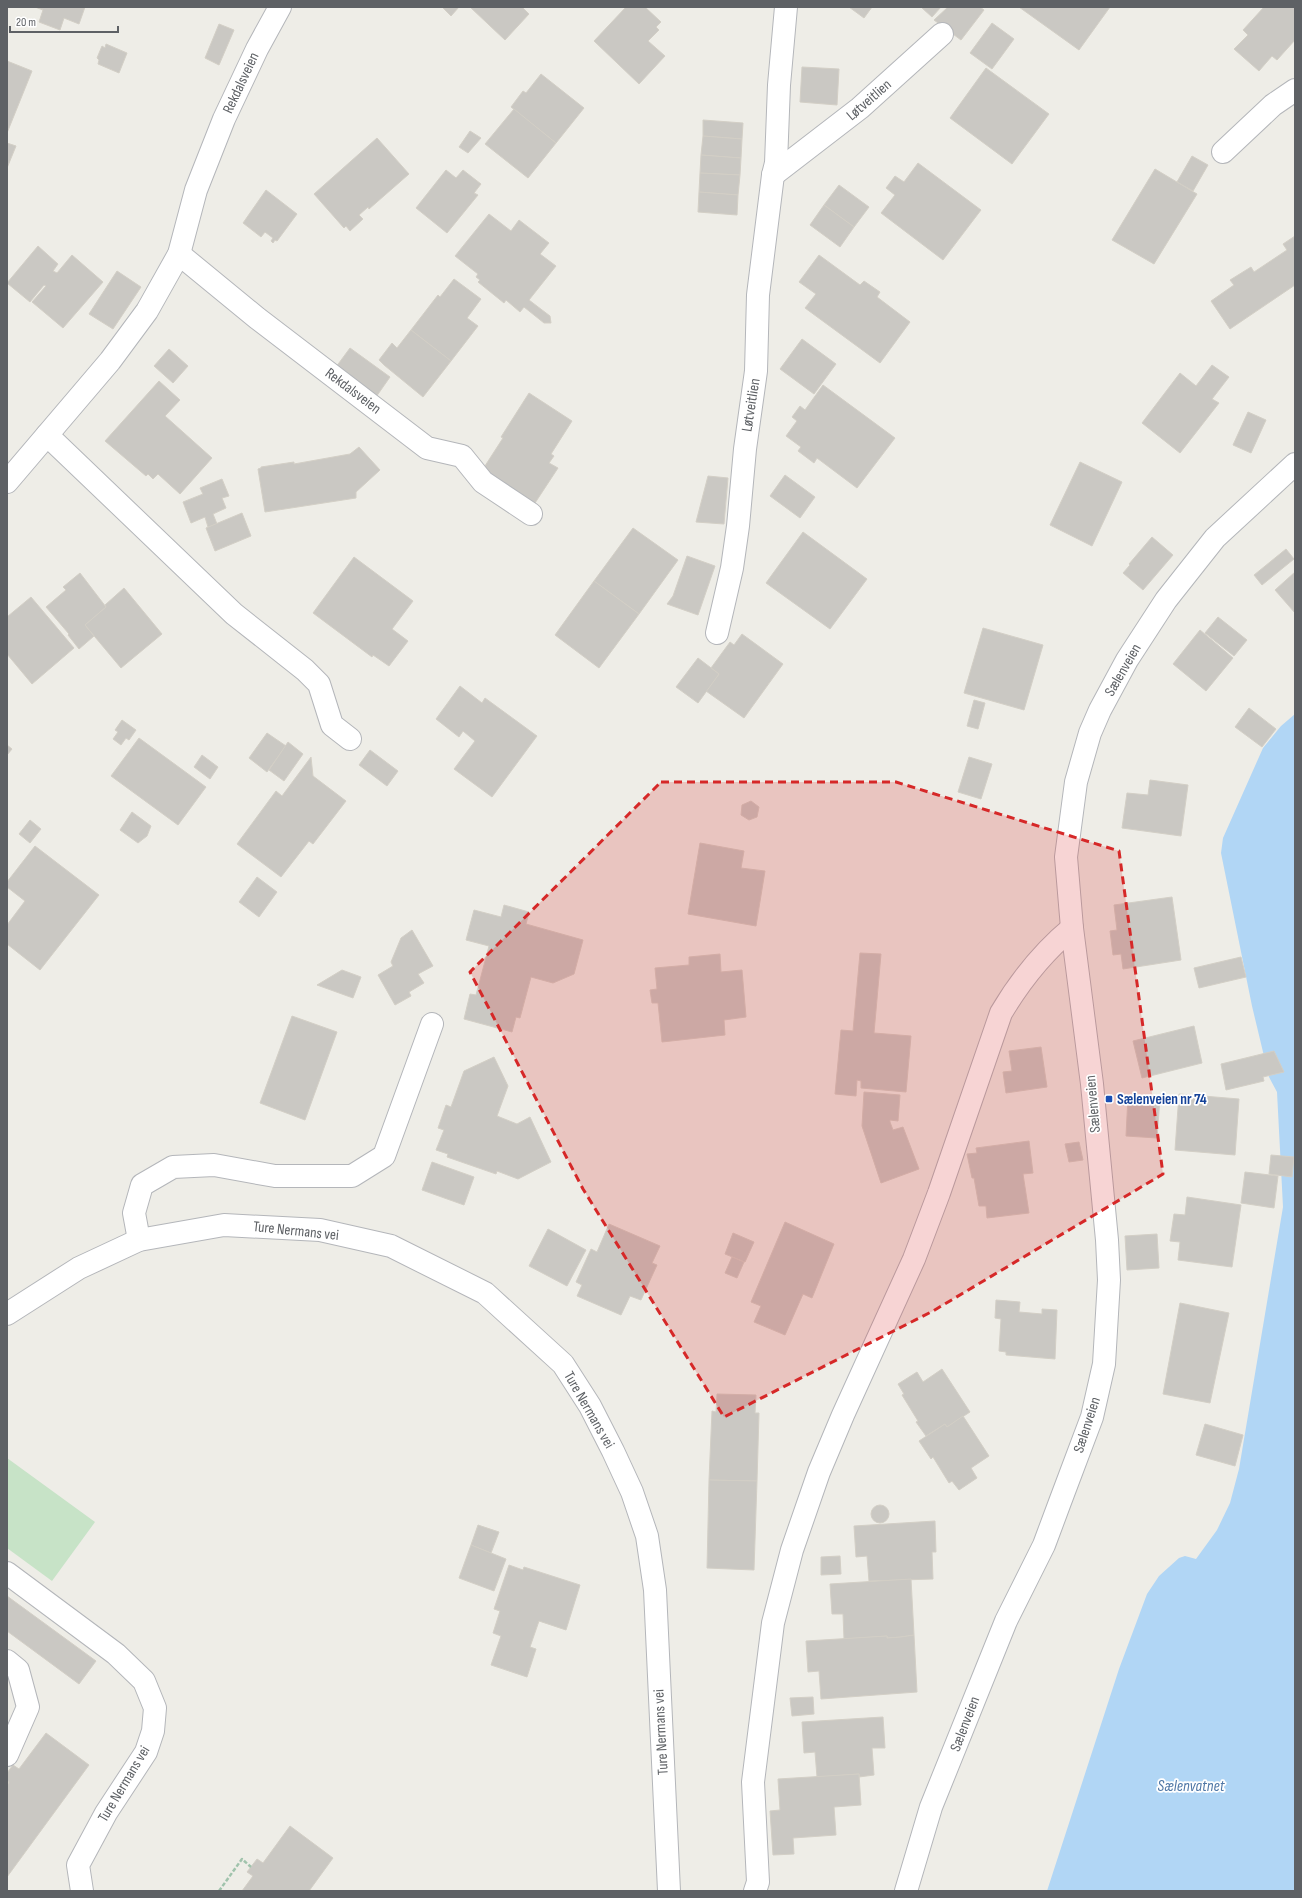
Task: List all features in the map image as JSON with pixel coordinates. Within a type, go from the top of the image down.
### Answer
[{"type":"street","name":"Rekdalsveien","points":[[7,482],[110,361],[147,311],[178,254],[196,190],[210,151],[257,48],[280,7]]},
{"type":"street","name":"Løtveitlien","points":[[717,633],[732,568],[738,526],[745,449],[756,371],[758,295],[773,175],[776,163],[786,7]]},
{"type":"street","name":"Løtveitlien","points":[[773,175],[860,108],[942,34]]},
{"type":"street","points":[[1222,152],[1273,105],[1295,90]]},
{"type":"street","name":"Rekdalsveien","points":[[178,254],[257,318],[427,448],[462,456],[483,482],[532,514]]},
{"type":"street","points":[[47,434],[234,614],[305,670],[319,684],[332,725],[350,739]]},
{"type":"street","name":"Sælenveien","points":[[906,1891],[931,1807],[1006,1621],[1044,1545],[1092,1417],[1104,1364],[1109,1280],[1107,1240],[1092,1084],[1072,928],[1066,857],[1076,782],[1090,733],[1100,710],[1127,660],[1162,607],[1215,538],[1295,464]]},
{"type":"street","points":[[755,1891],[758,1882],[753,1782],[773,1623],[792,1550],[820,1472],[864,1368],[914,1260],[939,1193],[1001,1013],[1015,990],[1031,969],[1052,944],[1072,928]]},
{"type":"street","points":[[139,1240],[134,1212],[142,1185],[173,1167],[214,1165],[274,1176],[352,1176],[384,1156],[432,1024]]},
{"type":"street","name":"Ture Nermans vei","points":[[7,1314],[79,1268],[139,1240],[224,1224],[320,1230],[391,1246],[485,1293],[563,1364],[590,1406],[613,1451],[632,1492],[647,1536],[655,1590],[669,1891]]},
{"type":"street","name":"Ture Nermans vei","points":[[7,1573],[116,1654],[144,1681],[155,1708],[153,1730],[146,1752],[106,1813],[78,1865],[82,1891]]},
{"type":"street","points":[[7,1661],[18,1670],[28,1707],[7,1755]]},
{"type":"path","points":[[219,1891],[242,1859],[251,1867]]},
{"type":"highlighted area","points":[[661,782],[896,782],[1119,851],[1163,1174],[933,1311],[724,1417],[583,1189],[470,972]]},
{"type":"green space","points":[[7,1458],[95,1522],[52,1581],[7,1548]]},
{"type":"water","name":"Sælenvatnet","points":[[1295,714],[1295,1891],[1047,1891],[1119,1669],[1147,1594],[1159,1576],[1179,1558],[1185,1556],[1196,1559],[1217,1530],[1230,1503],[1239,1469],[1283,1207],[1277,1092],[1269,1077],[1252,1006],[1221,853],[1223,838],[1263,748],[1281,726]]},
{"type":"building","points":[[35,7],[85,7],[79,24],[64,18],[60,30],[39,22],[43,10]]},
{"type":"building","points":[[442,7],[459,7],[451,16]]},
{"type":"building","points":[[470,7],[522,7],[529,14],[505,40]]},
{"type":"building","points":[[626,7],[645,7],[661,22],[656,27],[659,30],[648,41],[665,56],[639,84],[594,41]]},
{"type":"building","points":[[849,7],[872,7],[864,18]]},
{"type":"building","points":[[941,7],[932,17],[922,8]]},
{"type":"building","points":[[948,7],[980,7],[984,10],[961,40],[934,20]]},
{"type":"building","points":[[1019,7],[1110,7],[1079,50]]},
{"type":"building","points":[[1264,7],[1295,7],[1295,40],[1277,60],[1272,56],[1259,71],[1234,49],[1248,35],[1243,30]]},
{"type":"building","points":[[992,23],[1014,39],[992,69],[970,53]]},
{"type":"building","points":[[219,24],[234,30],[219,65],[205,58]]},
{"type":"building","points":[[106,44],[127,53],[119,73],[98,64],[99,60],[97,58],[102,46],[105,48]]},
{"type":"building","points":[[7,61],[32,71],[7,133]]},
{"type":"building","points":[[802,67],[839,69],[837,105],[800,102]]},
{"type":"building","points":[[986,68],[1049,114],[1012,164],[950,118]]},
{"type":"building","points":[[541,74],[584,108],[556,143],[511,107],[523,91],[526,93]]},
{"type":"building","points":[[514,109],[556,143],[528,178],[485,144]]},
{"type":"building","points":[[703,120],[743,123],[742,139],[703,136]]},
{"type":"building","points":[[470,131],[481,138],[468,153],[459,147]]},
{"type":"building","points":[[703,136],[742,139],[741,158],[701,155]]},
{"type":"building","points":[[377,138],[409,174],[369,209],[368,207],[359,215],[363,219],[350,231],[346,226],[344,228],[314,194]]},
{"type":"building","points":[[7,143],[16,146],[7,168]]},
{"type":"building","points":[[701,155],[741,158],[740,175],[700,173]]},
{"type":"building","points":[[1192,156],[1208,165],[1193,191],[1177,182]]},
{"type":"building","points":[[918,163],[981,210],[943,260],[881,213],[895,195],[886,188],[895,176],[904,182]]},
{"type":"building","points":[[1155,169],[1197,194],[1154,264],[1112,240]]},
{"type":"building","points":[[446,170],[456,178],[463,170],[481,184],[474,193],[478,195],[447,233],[416,208]]},
{"type":"building","points":[[700,173],[740,175],[738,195],[699,192]]},
{"type":"building","points":[[839,185],[869,207],[854,227],[824,205]]},
{"type":"building","points":[[266,190],[297,214],[277,241],[275,240],[273,243],[271,241],[273,238],[265,232],[261,237],[243,223]]},
{"type":"building","points":[[699,192],[738,195],[737,215],[698,212]]},
{"type":"building","points":[[824,205],[854,227],[840,247],[810,225]]},
{"type":"building","points":[[489,214],[511,231],[519,220],[549,243],[540,254],[556,266],[529,300],[550,316],[551,323],[544,323],[524,307],[520,312],[506,300],[504,303],[478,282],[480,280],[476,277],[478,274],[455,256]]},
{"type":"building","points":[[1295,236],[1295,285],[1230,329],[1211,301],[1234,285],[1230,280],[1251,267],[1254,272],[1287,250],[1283,244]]},
{"type":"building","points":[[38,246],[58,264],[53,271],[57,273],[72,255],[103,282],[63,328],[32,302],[46,286],[44,285],[30,302],[7,283]]},
{"type":"building","points":[[819,255],[860,285],[864,281],[880,292],[877,297],[910,322],[880,363],[805,308],[816,294],[799,282]]},
{"type":"building","points":[[117,271],[141,287],[113,329],[89,314]]},
{"type":"building","points":[[454,279],[481,299],[467,318],[478,326],[451,361],[411,330],[438,295],[440,297]]},
{"type":"building","points":[[411,330],[451,361],[423,397],[379,360],[392,343],[397,348]]},
{"type":"building","points":[[802,339],[836,364],[814,394],[780,369]]},
{"type":"building","points":[[350,348],[390,377],[376,397],[336,367]]},
{"type":"building","points":[[169,349],[188,366],[173,383],[154,366]]},
{"type":"building","points":[[1212,365],[1229,377],[1212,399],[1219,403],[1180,453],[1142,423],[1180,373],[1196,386]]},
{"type":"building","points":[[159,381],[180,400],[165,416],[212,458],[180,494],[158,474],[153,479],[148,474],[146,476],[105,441]]},
{"type":"building","points":[[823,385],[895,438],[857,488],[817,458],[814,463],[798,451],[801,447],[786,436],[797,421],[792,417],[800,406],[805,410]]},
{"type":"building","points":[[529,393],[572,421],[551,454],[554,456],[549,463],[558,468],[535,503],[483,469]]},
{"type":"building","points":[[1248,412],[1266,420],[1251,453],[1233,445]]},
{"type":"building","points":[[359,447],[380,470],[356,492],[356,498],[265,512],[258,469],[261,467],[294,462],[294,464],[350,454]]},
{"type":"building","points":[[1080,462],[1122,482],[1092,546],[1050,525]]},
{"type":"building","points":[[785,475],[815,497],[800,518],[770,496]]},
{"type":"building","points":[[708,476],[728,478],[724,524],[696,522]]},
{"type":"building","points":[[222,479],[229,496],[222,498],[226,508],[213,514],[217,524],[208,527],[205,517],[191,523],[183,502],[203,494],[200,488]]},
{"type":"building","points":[[242,513],[251,536],[215,551],[206,528]]},
{"type":"building","points":[[633,528],[678,560],[639,614],[594,581]]},
{"type":"building","points":[[803,532],[867,579],[830,629],[766,583]]},
{"type":"building","points":[[1152,537],[1173,555],[1143,590],[1123,573]]},
{"type":"building","points":[[1286,549],[1294,559],[1262,585],[1254,575]]},
{"type":"building","points":[[687,556],[715,566],[698,615],[667,604],[673,596]]},
{"type":"building","points":[[354,557],[413,601],[392,629],[408,641],[389,666],[373,655],[372,657],[313,613]]},
{"type":"building","points":[[1295,572],[1295,613],[1275,590]]},
{"type":"building","points":[[80,573],[106,607],[85,625],[94,636],[79,649],[68,635],[69,634],[46,607],[66,590],[63,587]]},
{"type":"building","points":[[594,581],[639,614],[599,668],[555,635]]},
{"type":"building","points":[[124,588],[162,634],[121,668],[85,625],[106,607],[105,605]]},
{"type":"building","points":[[31,597],[74,648],[32,684],[7,654],[7,617]]},
{"type":"building","points":[[1218,617],[1247,640],[1234,656],[1205,633]]},
{"type":"building","points":[[983,628],[1043,645],[1024,710],[964,693]]},
{"type":"building","points":[[1200,630],[1233,658],[1206,691],[1173,664]]},
{"type":"building","points":[[742,634],[783,664],[744,718],[706,691],[719,674],[711,668],[730,642],[734,645]]},
{"type":"building","points":[[698,658],[719,674],[698,703],[676,687]]},
{"type":"building","points":[[460,686],[482,703],[485,698],[537,736],[492,797],[454,769],[475,741],[463,731],[459,737],[436,719]]},
{"type":"building","points":[[974,700],[985,703],[978,729],[967,726]]},
{"type":"building","points":[[1249,708],[1276,729],[1262,747],[1235,727]]},
{"type":"building","points":[[122,720],[136,730],[129,740],[126,738],[121,745],[113,739],[118,732],[115,730]]},
{"type":"building","points":[[267,733],[286,746],[267,772],[249,758]]},
{"type":"building","points":[[139,738],[206,787],[178,825],[111,776]]},
{"type":"building","points":[[288,742],[303,754],[284,781],[269,770]]},
{"type":"building","points":[[7,745],[12,749],[7,755]]},
{"type":"building","points":[[370,750],[398,771],[387,786],[359,765]]},
{"type":"building","points":[[202,755],[218,767],[210,779],[194,767]]},
{"type":"building","points":[[311,757],[313,776],[346,801],[313,844],[309,841],[281,877],[237,844],[276,791],[282,796]]},
{"type":"building","points":[[969,757],[992,764],[981,799],[958,792]]},
{"type":"building","points":[[1150,780],[1188,785],[1181,836],[1122,828],[1127,793],[1148,795]]},
{"type":"building","points":[[751,801],[759,807],[757,817],[749,820],[741,815],[742,805]]},
{"type":"building","points":[[132,812],[151,826],[147,836],[138,843],[120,830]]},
{"type":"building","points":[[30,820],[41,829],[30,843],[19,834]]},
{"type":"building","points":[[700,843],[744,851],[741,868],[765,871],[756,926],[688,914]]},
{"type":"building","points":[[35,846],[99,895],[40,970],[7,944],[7,925],[25,901],[7,887],[7,882]]},
{"type":"building","points":[[257,877],[277,892],[259,917],[239,902]]},
{"type":"building","points":[[1172,897],[1181,960],[1123,969],[1121,954],[1113,955],[1110,931],[1117,930],[1114,905]]},
{"type":"building","points":[[504,905],[529,912],[526,924],[583,940],[574,974],[553,983],[531,977],[520,1018],[516,1017],[512,1032],[464,1019],[470,994],[476,995],[489,946],[466,940],[474,910],[501,917]]},
{"type":"building","points":[[412,930],[433,966],[418,974],[424,983],[409,992],[411,996],[395,1005],[378,975],[393,966],[391,962],[401,938]]},
{"type":"building","points":[[860,953],[881,954],[874,1033],[911,1036],[906,1092],[861,1088],[861,1081],[857,1080],[856,1096],[835,1094],[841,1030],[853,1031]]},
{"type":"building","points":[[720,954],[721,972],[742,970],[746,1017],[724,1020],[725,1035],[662,1042],[658,1003],[652,1003],[650,990],[657,989],[655,968],[689,965],[689,957]]},
{"type":"building","points":[[1241,957],[1246,977],[1199,988],[1194,968]]},
{"type":"building","points":[[342,970],[361,977],[353,998],[317,985]]},
{"type":"building","points":[[292,1016],[337,1032],[305,1120],[260,1103]]},
{"type":"building","points":[[1194,1026],[1202,1063],[1142,1078],[1133,1041]]},
{"type":"building","points":[[1041,1047],[1047,1087],[1006,1093],[1003,1072],[1012,1071],[1009,1051]]},
{"type":"building","points":[[1274,1051],[1284,1072],[1263,1077],[1264,1081],[1226,1090],[1221,1064]]},
{"type":"building","points":[[494,1057],[508,1086],[497,1116],[517,1124],[530,1117],[551,1162],[518,1179],[497,1171],[496,1174],[447,1157],[448,1154],[436,1150],[444,1130],[438,1128],[446,1105],[451,1107],[464,1071]]},
{"type":"building","points":[[864,1092],[900,1095],[898,1121],[890,1120],[890,1122],[893,1130],[903,1127],[919,1169],[881,1183],[862,1126]]},
{"type":"building","points":[[1179,1094],[1239,1099],[1235,1155],[1175,1150]]},
{"type":"building","points":[[1128,1096],[1160,1098],[1157,1138],[1126,1136]]},
{"type":"building","points":[[1029,1141],[1033,1173],[1023,1174],[1029,1213],[987,1218],[986,1206],[979,1206],[974,1178],[972,1178],[967,1154],[977,1153],[976,1148]]},
{"type":"building","points":[[1079,1142],[1083,1160],[1069,1162],[1065,1144]]},
{"type":"building","points":[[1271,1155],[1294,1157],[1292,1177],[1269,1174]]},
{"type":"building","points":[[432,1162],[474,1177],[464,1205],[422,1190]]},
{"type":"building","points":[[1245,1172],[1278,1176],[1274,1208],[1241,1203]]},
{"type":"building","points":[[1187,1197],[1241,1205],[1232,1267],[1178,1260],[1180,1242],[1170,1241],[1174,1214],[1185,1215]]},
{"type":"building","points":[[785,1222],[834,1244],[812,1298],[803,1294],[785,1335],[754,1322],[761,1306],[751,1302]]},
{"type":"building","points":[[609,1224],[660,1246],[652,1263],[657,1265],[641,1300],[630,1296],[621,1315],[577,1296],[582,1285],[576,1282],[591,1249],[597,1252]]},
{"type":"building","points":[[548,1229],[586,1250],[567,1286],[529,1266]]},
{"type":"building","points":[[733,1233],[754,1242],[745,1262],[725,1254]]},
{"type":"building","points":[[1157,1234],[1159,1268],[1127,1270],[1125,1236]]},
{"type":"building","points":[[732,1257],[744,1262],[737,1278],[725,1273]]},
{"type":"building","points":[[996,1300],[1020,1302],[1019,1312],[1042,1314],[1042,1309],[1057,1310],[1055,1359],[1006,1355],[1006,1352],[999,1351],[1001,1319],[995,1318]]},
{"type":"building","points":[[1180,1303],[1229,1313],[1210,1403],[1163,1394]]},
{"type":"building","points":[[942,1369],[970,1412],[947,1427],[945,1424],[926,1436],[916,1422],[918,1421],[902,1395],[904,1394],[898,1384],[917,1372],[923,1382]]},
{"type":"building","points":[[717,1394],[756,1395],[755,1413],[759,1413],[757,1481],[709,1480],[712,1411],[716,1412]]},
{"type":"building","points":[[963,1416],[989,1456],[971,1468],[977,1478],[959,1490],[952,1481],[949,1483],[933,1457],[931,1459],[919,1441],[945,1424],[947,1427]]},
{"type":"building","points":[[1205,1424],[1243,1435],[1235,1466],[1196,1455]]},
{"type":"building","points":[[709,1480],[757,1481],[754,1570],[707,1568]]},
{"type":"building","points":[[880,1505],[886,1508],[889,1514],[886,1520],[880,1523],[874,1520],[871,1514],[874,1508]]},
{"type":"building","points":[[935,1521],[936,1552],[932,1552],[933,1579],[869,1581],[867,1556],[856,1557],[854,1526]]},
{"type":"building","points":[[478,1525],[499,1532],[491,1553],[471,1545]]},
{"type":"building","points":[[471,1545],[506,1559],[494,1591],[459,1578]]},
{"type":"building","points":[[840,1556],[841,1574],[821,1575],[821,1557]]},
{"type":"building","points":[[509,1565],[523,1570],[524,1567],[580,1585],[566,1630],[539,1621],[530,1647],[536,1649],[527,1677],[491,1665],[501,1636],[493,1633],[500,1611],[494,1609]]},
{"type":"building","points":[[911,1579],[914,1635],[887,1638],[887,1636],[844,1639],[843,1614],[832,1614],[830,1584]]},
{"type":"building","points":[[7,1596],[96,1661],[79,1684],[7,1631]]},
{"type":"building","points":[[914,1635],[917,1692],[821,1699],[819,1671],[808,1672],[806,1641],[887,1636],[887,1638]]},
{"type":"building","points":[[813,1697],[814,1714],[792,1716],[790,1698]]},
{"type":"building","points":[[883,1717],[885,1748],[872,1748],[874,1775],[859,1777],[859,1774],[817,1777],[815,1752],[804,1753],[802,1722]]},
{"type":"building","points":[[46,1733],[89,1765],[7,1877],[7,1786],[9,1782],[7,1781],[7,1773],[13,1765],[19,1769]]},
{"type":"building","points":[[859,1774],[861,1805],[834,1807],[836,1835],[793,1838],[794,1854],[773,1855],[770,1811],[780,1810],[778,1779]]},
{"type":"building","points":[[290,1826],[333,1858],[309,1891],[242,1891],[253,1876],[247,1872],[257,1859],[263,1863]]},
{"type":"place","name":"Sælenveien nr 74","points":[[1109,1099]]}]
